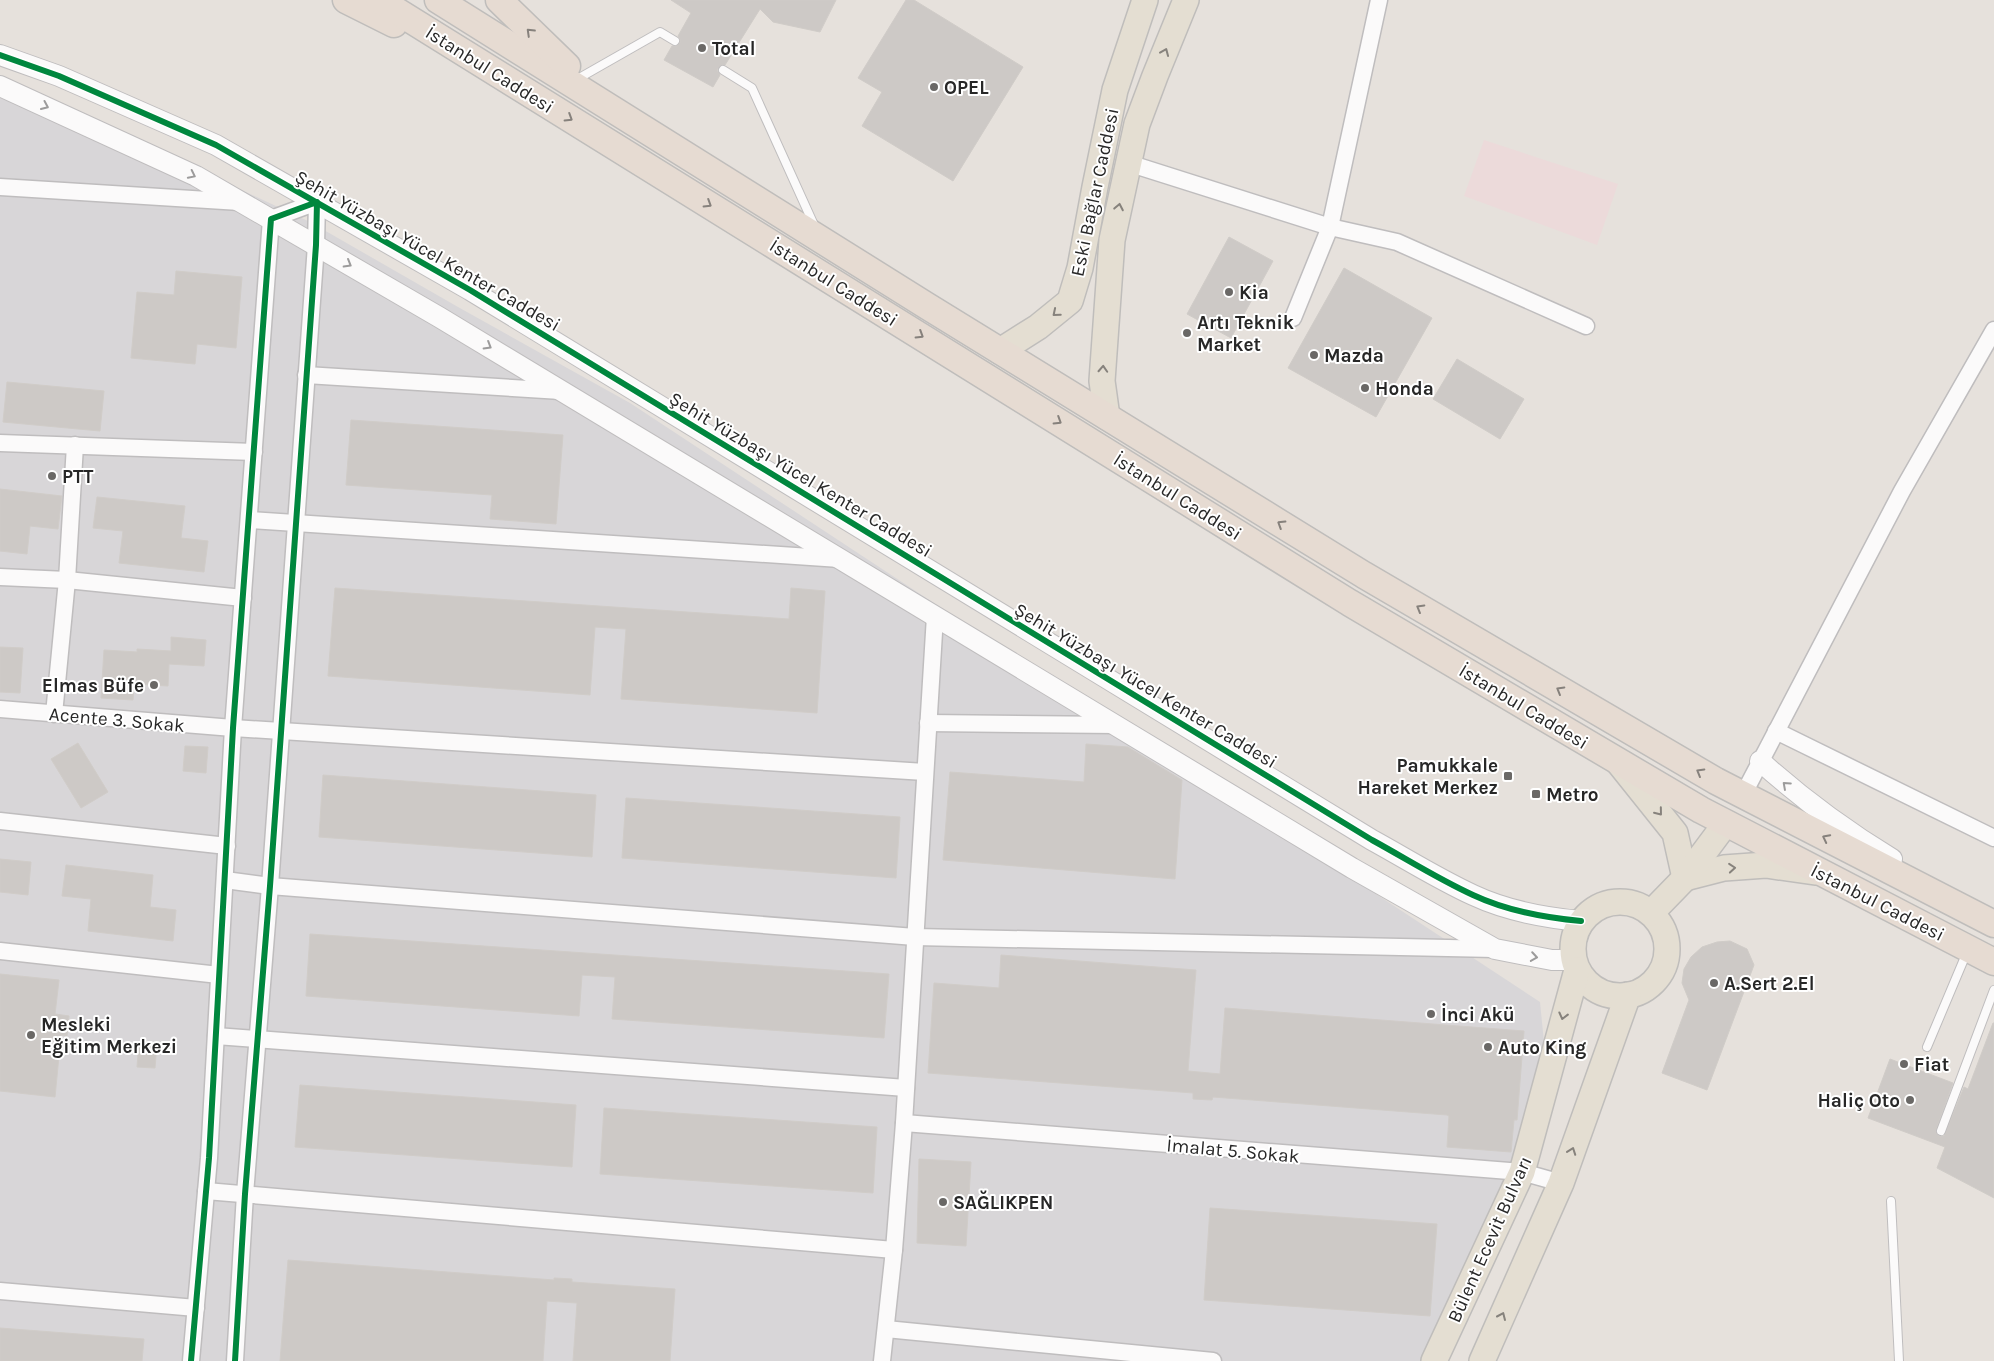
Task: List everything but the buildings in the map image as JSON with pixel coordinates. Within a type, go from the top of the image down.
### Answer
[{"type":"highway","points":[[346,0],[516,85]]},
{"type":"highway","name":"İstanbul Caddesi","points":[[380,0],[1350,603],[1617,761],[1726,823],[1994,962]]},
{"type":"highway","name":"İstanbul Caddesi","points":[[438,0],[1000,351],[1364,575],[1716,781],[1990,922]]},
{"type":"highway","points":[[499,0],[561,62],[737,186]]},
{"type":"highway","points":[[1726,823],[1743,795]]},
{"type":"main road","name":"Eski Bağlar Caddesi","points":[[1000,351],[1038,327],[1070,301],[1080,268],[1115,90],[1145,0]]},
{"type":"main road","name":"Eski Bağlar Caddesi","points":[[1107,417],[1102,381],[1112,240],[1137,124],[1186,0]]},
{"type":"main road","points":[[1617,761],[1675,833],[1684,878]]},
{"type":"main road","points":[[1651,913],[1684,878],[1726,823]]},
{"type":"main road","points":[[1684,878],[1724,868],[1766,865],[1822,873]]},
{"type":"main road","points":[[1623,902],[1638,905],[1651,913],[1661,925],[1666,939],[1667,954],[1663,969],[1654,982],[1641,991],[1628,995],[1611,996],[1598,991],[1584,980],[1576,965],[1572,951],[1574,935],[1581,921],[1592,910],[1607,903],[1623,902]]},
{"type":"main road","name":"Bülent Ecevit Bulvarı","points":[[1434,1361],[1522,1172],[1576,965]]},
{"type":"main road","points":[[1482,1361],[1561,1183],[1628,995]]},
{"type":"street","points":[[1293,318],[1330,227],[1379,0]]},
{"type":"street","name":"Şehit Yüzbaşı Yücel Kenter Caddesi","points":[[0,55],[59,76],[216,145],[317,202],[470,290],[1372,840],[1474,896],[1555,919],[1581,921]]},
{"type":"street","points":[[0,86],[196,176],[563,391],[1352,868],[1495,949]]},
{"type":"street","points":[[1128,163],[1330,227],[1397,242],[1586,326]]},
{"type":"street","points":[[0,187],[242,203]]},
{"type":"street","points":[[235,1361],[245,1194],[270,886],[316,246],[317,202],[271,220]]},
{"type":"street","points":[[191,1361],[206,1191],[233,728],[271,220]]},
{"type":"street","points":[[1743,795],[1902,491],[1994,330]]},
{"type":"street","points":[[306,375],[563,391]]},
{"type":"street","points":[[0,443],[254,452]]},
{"type":"street","points":[[54,714],[67,580],[75,446]]},
{"type":"street","points":[[249,520],[841,559]]},
{"type":"street","points":[[0,577],[67,580],[243,598]]},
{"type":"street","points":[[882,1361],[894,1250],[904,1123],[935,616]]},
{"type":"street","name":"Acente 3. Sokak","points":[[0,709],[233,728],[925,772]]},
{"type":"street","points":[[928,723],[1116,725]]},
{"type":"street","points":[[1776,731],[1994,838]]},
{"type":"street","points":[[1760,761],[1791,790],[1827,817],[1928,880],[1990,922]]},
{"type":"street","points":[[0,821],[226,846]]},
{"type":"street","points":[[224,880],[270,886],[915,937],[1495,949],[1576,965]]},
{"type":"street","points":[[0,951],[219,974]]},
{"type":"street","points":[[216,1036],[906,1088]]},
{"type":"street","name":"İmalat 5. Sokak","points":[[904,1123],[1522,1172],[1561,1183]]},
{"type":"street","points":[[206,1191],[894,1250]]},
{"type":"street","points":[[0,1291],[196,1308]]},
{"type":"street","points":[[886,1329],[1213,1361]]},
{"type":"lane","points":[[581,77],[660,32],[675,41]]},
{"type":"lane","points":[[722,70],[752,88],[820,238]]},
{"type":"lane","points":[[1927,1047],[1969,948]]},
{"type":"lane","points":[[1941,1131],[1994,990]]},
{"type":"lane","points":[[1891,1201],[1898,1361]]},
{"type":"shaded area","points":[[0,77],[310,222],[630,403],[1540,1002],[1545,1052],[1541,1147],[1445,1361],[0,1361]]},
{"type":"shaded area","points":[[1484,140],[1618,184],[1597,245],[1464,196]]},
{"type":"cycle path","points":[[0,55],[59,76],[216,145],[470,290],[1372,840],[1434,875],[1460,889],[1499,905],[1554,918],[1581,921]]},
{"type":"cycle path","points":[[191,1361],[209,1158],[233,728],[271,219],[317,202],[316,245],[270,886],[245,1194],[235,1361]]},
{"type":"place","name":"Total","points":[[702,48]]},
{"type":"place","name":"OPEL","points":[[934,87]]},
{"type":"place","name":"Kia","points":[[1229,292]]},
{"type":"place","name":"Artı Teknik Market","points":[[1187,333]]},
{"type":"place","name":"Mazda","points":[[1314,355]]},
{"type":"place","name":"Honda","points":[[1365,388]]},
{"type":"place","name":"PTT","points":[[52,476]]},
{"type":"place","name":"Elmas Büfe","points":[[154,685]]},
{"type":"place","name":"Pamukkale Hareket Merkez","points":[[1508,776]]},
{"type":"place","name":"Metro","points":[[1536,794]]},
{"type":"place","name":"A.Sert 2.El","points":[[1714,983]]},
{"type":"place","name":"İnci Akü","points":[[1431,1014]]},
{"type":"place","name":"Mesleki Eğitim Merkezi","points":[[31,1035]]},
{"type":"place","name":"Auto King","points":[[1488,1047]]},
{"type":"place","name":"Fiat","points":[[1904,1064]]},
{"type":"place","name":"Haliç Oto","points":[[1910,1100]]},
{"type":"place","name":"SAĞLIKPEN","points":[[943,1202]]}]
